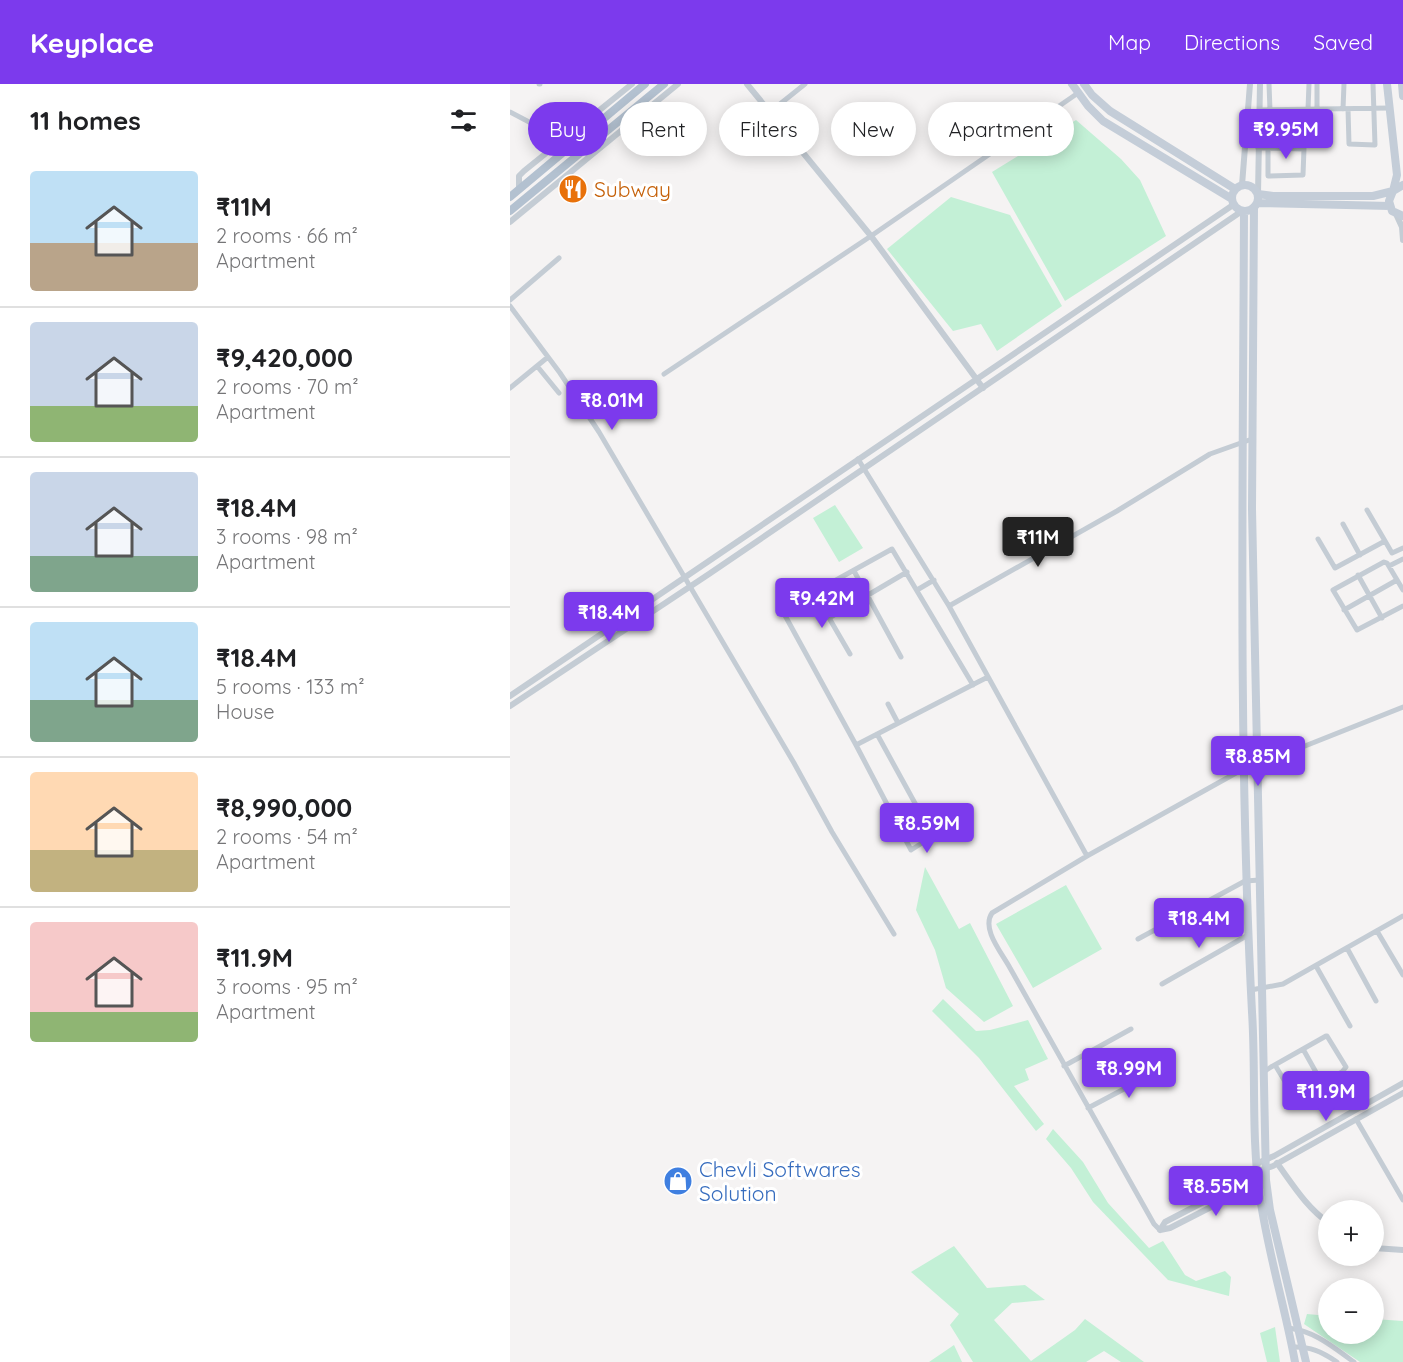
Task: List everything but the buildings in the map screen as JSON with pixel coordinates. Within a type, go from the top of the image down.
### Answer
[{"type":"main road","points":[[510,197],[645,84]]},
{"type":"main road","points":[[510,211],[664,84]]},
{"type":"main road","points":[[1072,84],[1088,106],[1103,121],[1243,211]]},
{"type":"main road","points":[[1084,84],[1092,95],[1110,111],[1239,187],[1251,186],[1256,201],[1252,509],[1263,989],[1262,1172],[1305,1362]]},
{"type":"main road","points":[[1387,84],[1397,175],[1390,195],[1390,206]]},
{"type":"main road","points":[[1402,84],[1403,96]]},
{"type":"main road","points":[[1243,211],[1256,201],[1273,196],[1373,196],[1393,191],[1403,185]]},
{"type":"main road","points":[[1232,202],[1239,187]]},
{"type":"main road","points":[[1256,201],[1390,206],[1400,215]]},
{"type":"main road","points":[[1243,211],[1245,881],[1262,1172],[1295,1362]]},
{"type":"street","points":[[519,189],[519,176],[524,171],[632,84]]},
{"type":"street","points":[[510,222],[678,84]]},
{"type":"street","points":[[747,84],[762,102]]},
{"type":"street","points":[[782,102],[805,84]]},
{"type":"street","points":[[1239,187],[1250,84]]},
{"type":"street","points":[[1256,201],[1260,84]]},
{"type":"street","points":[[1269,84],[1270,110]]},
{"type":"street","points":[[1308,109],[1309,84]]},
{"type":"street","points":[[1317,84],[1317,109]]},
{"type":"street","points":[[1344,84],[1349,144],[1375,145],[1373,84]]},
{"type":"street","points":[[664,374],[871,236],[1078,93]]},
{"type":"street","points":[[1259,110],[1390,108]]},
{"type":"street","points":[[510,112],[528,121]]},
{"type":"street","points":[[1305,122],[1303,176],[1268,176],[1268,148],[1269,123],[1305,122]]},
{"type":"street","points":[[1258,148],[1304,149]]},
{"type":"street","points":[[806,156],[871,236],[983,388]]},
{"type":"street","points":[[510,696],[1232,202]]},
{"type":"street","points":[[510,706],[690,587],[1243,211]]},
{"type":"street","points":[[1400,215],[1403,240]]},
{"type":"street","points":[[510,300],[559,258]]},
{"type":"street","points":[[510,306],[599,432],[794,763],[831,832],[894,934]]},
{"type":"street","points":[[510,388],[548,357]]},
{"type":"street","points":[[537,366],[559,393]]},
{"type":"street","points":[[949,606],[1210,454],[1252,439]]},
{"type":"street","points":[[858,459],[949,606],[1087,856]]},
{"type":"street","points":[[1367,510],[1393,553],[1403,548]]},
{"type":"street","points":[[1343,524],[1360,555]]},
{"type":"street","points":[[1318,539],[1335,568],[1385,541]]},
{"type":"street","points":[[877,734],[933,836],[911,850],[782,609],[892,549],[973,685]]},
{"type":"street","points":[[1389,566],[1403,559]]},
{"type":"street","points":[[1403,590],[1386,562],[1334,589],[1357,630],[1403,606]]},
{"type":"street","points":[[854,571],[901,657]]},
{"type":"street","points":[[828,618],[907,572]]},
{"type":"street","points":[[1358,575],[1382,618]]},
{"type":"street","points":[[917,590],[934,580]]},
{"type":"street","points":[[1344,609],[1397,580]]},
{"type":"street","points":[[814,592],[850,654]]},
{"type":"street","points":[[856,745],[988,677]]},
{"type":"street","points":[[888,704],[898,723]]},
{"type":"street","points":[[1403,707],[1245,768],[1087,856],[992,913],[987,924],[1064,1066],[1154,1224],[1160,1230],[1170,1228],[1277,1163],[1403,1093]]},
{"type":"street","points":[[904,837],[927,824]]},
{"type":"street","points":[[1138,939],[1245,881],[1260,880]]},
{"type":"street","points":[[1251,990],[1283,984],[1403,916]]},
{"type":"street","points":[[1377,931],[1403,975]]},
{"type":"street","points":[[1162,984],[1248,935]]},
{"type":"street","points":[[1347,948],[1376,1001]]},
{"type":"street","points":[[1316,966],[1350,1026]]},
{"type":"street","points":[[1064,1066],[1131,1029]]},
{"type":"street","points":[[1264,1071],[1328,1036],[1346,1067],[1345,1070],[1294,1098],[1275,1065]]},
{"type":"street","points":[[1303,1049],[1322,1083]]},
{"type":"street","points":[[1088,1108],[1160,1070]]},
{"type":"street","points":[[1262,1172],[1403,1083]]},
{"type":"street","points":[[1356,1119],[1403,1200]]},
{"type":"street","points":[[1277,1163],[1318,1215]]},
{"type":"street","points":[[1384,1249],[1403,1250]]},
{"type":"street","points":[[1288,1328],[1316,1335],[1354,1362]]},
{"type":"street","points":[[1292,1347],[1302,1346],[1319,1350],[1337,1362]]},
{"type":"green space","points":[[1076,120],[1121,159],[1140,180],[1166,236],[1065,301],[992,172],[1018,156],[1074,156],[1074,121]]},
{"type":"green space","points":[[951,197],[1010,215],[1062,306],[997,351],[981,324],[953,331],[887,249]]},
{"type":"green space","points":[[835,505],[863,548],[839,562],[813,518]]},
{"type":"green space","points":[[925,867],[959,929],[970,923],[1013,1006],[984,1022],[946,988],[935,950],[916,910]]},
{"type":"green space","points":[[1066,885],[1102,949],[1033,988],[996,924]]},
{"type":"green space","points":[[943,999],[976,1031],[990,1030],[1028,1020],[1048,1059],[1025,1069],[1029,1080],[1014,1086],[1044,1124],[1036,1131],[979,1058],[932,1011]]},
{"type":"green space","points":[[1053,1129],[1083,1162],[1108,1203],[1149,1248],[1163,1241],[1185,1275],[1196,1281],[1225,1271],[1231,1277],[1229,1296],[1168,1280],[1093,1202],[1071,1168],[1046,1139]]},
{"type":"green space","points":[[954,1246],[987,1288],[1025,1285],[1045,1300],[1012,1303],[994,1320],[1031,1361],[1075,1330],[1085,1319],[1144,1362],[1121,1362],[1104,1351],[1086,1362],[973,1362],[950,1325],[959,1314],[911,1272]]},
{"type":"green space","points":[[1307,1314],[1318,1315],[1318,1334],[1304,1324]]},
{"type":"green space","points":[[1384,1320],[1403,1321],[1403,1362],[1360,1362],[1333,1344],[1384,1344]]},
{"type":"green space","points":[[1275,1327],[1280,1362],[1267,1362],[1260,1333]]},
{"type":"green space","points":[[954,1345],[962,1362],[929,1362]]},
{"type":"place","name":"Subway","points":[[573,189]]},
{"type":"place","name":"Chevli Softwares Solution","points":[[678,1181]]}]
